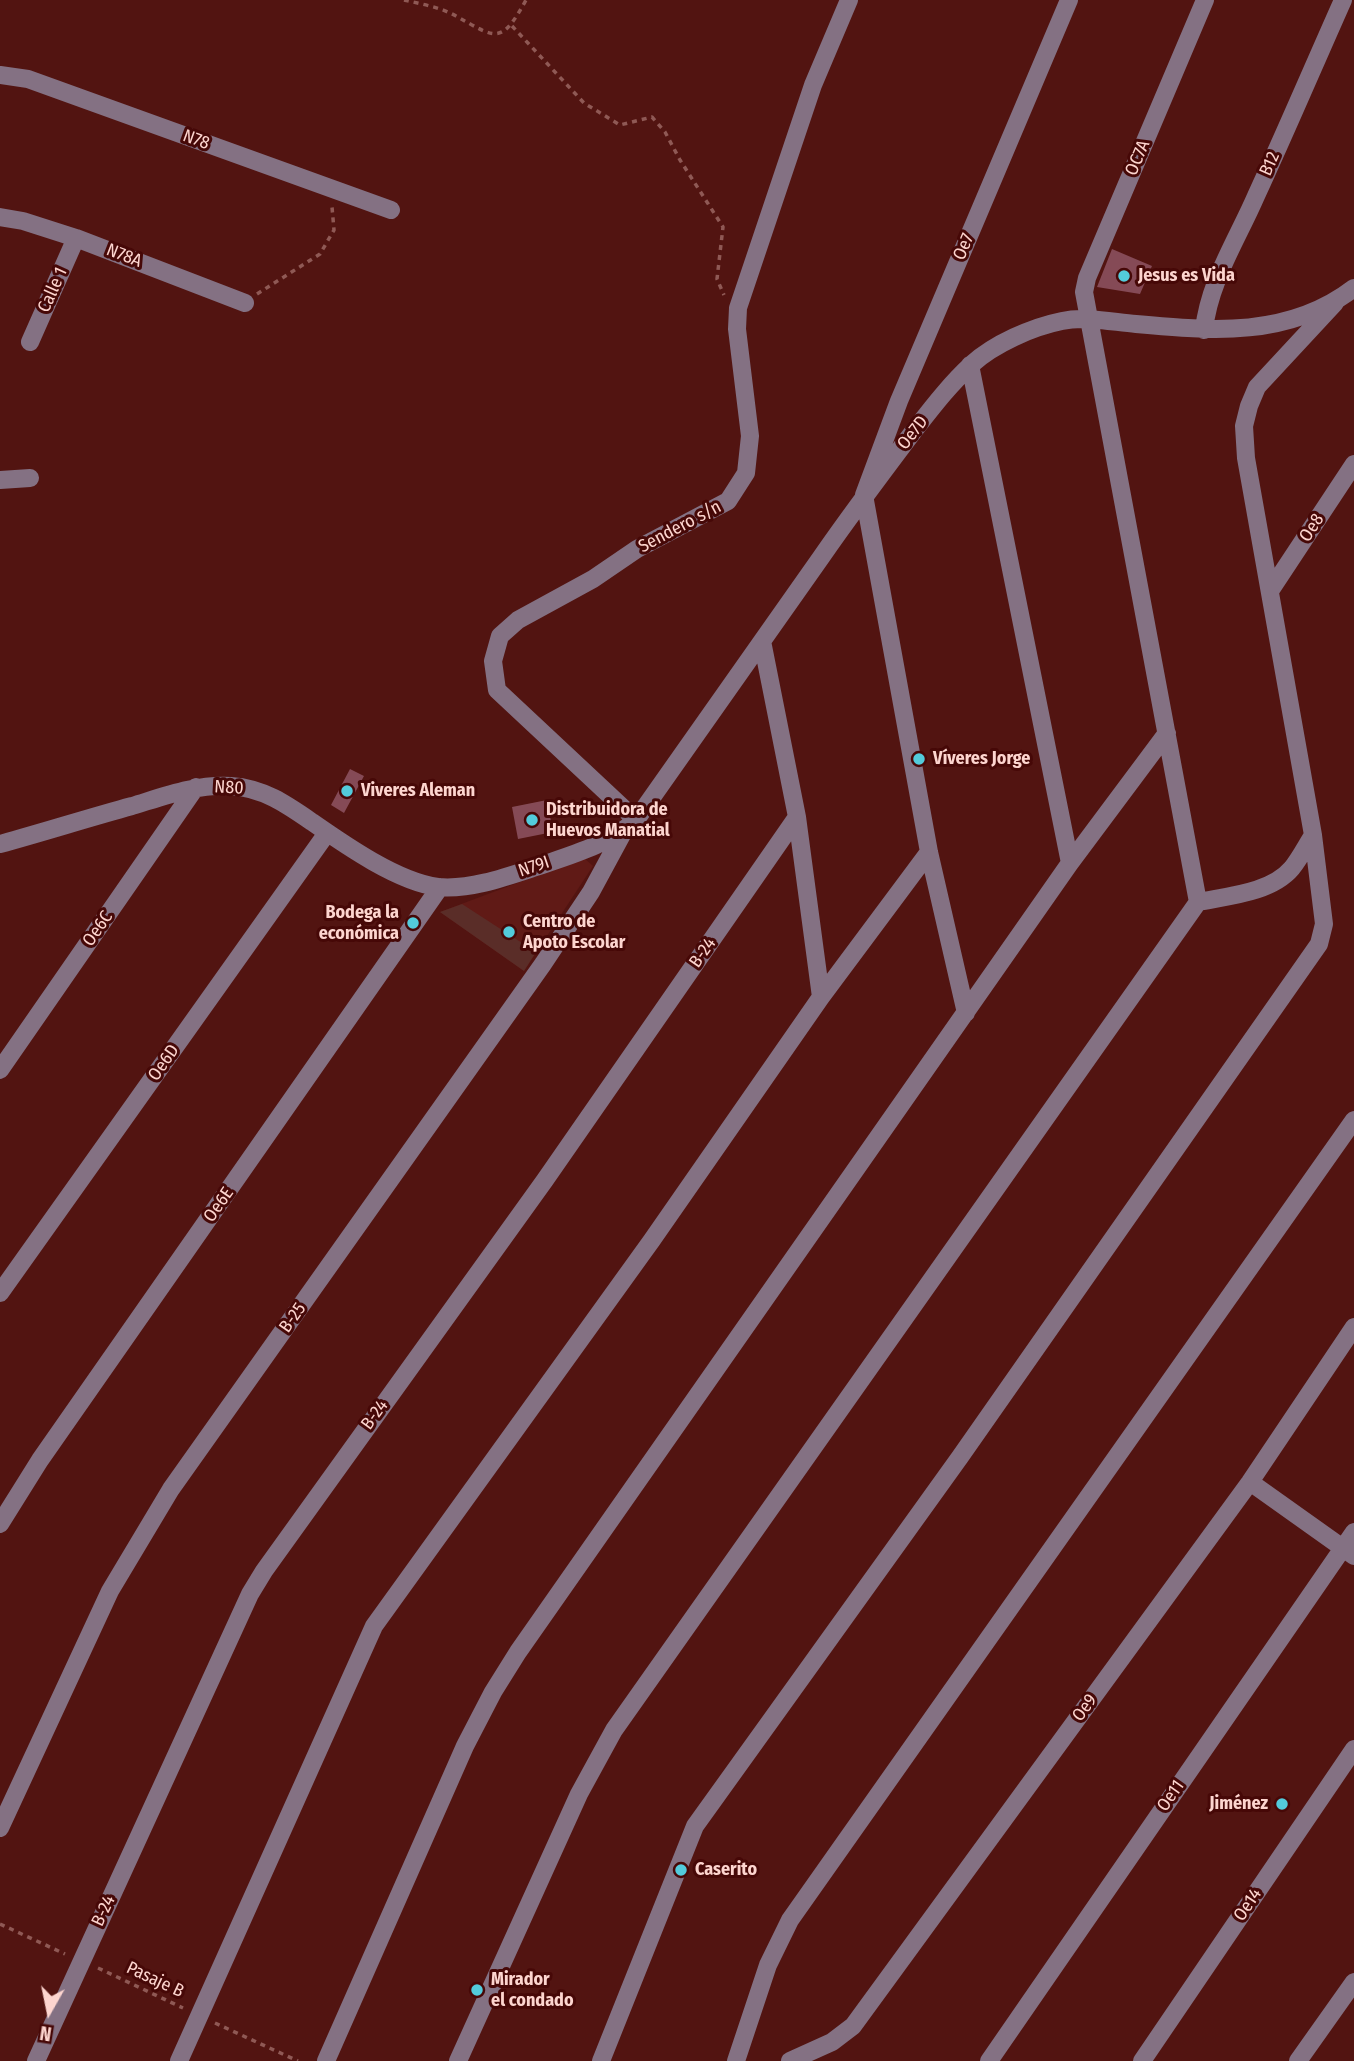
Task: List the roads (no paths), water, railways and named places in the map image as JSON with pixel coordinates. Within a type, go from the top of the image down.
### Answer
[{"type":"street","name":"Sendero s/n","points":[[630,825],[498,690],[493,661],[500,636],[518,620],[593,579],[637,549],[728,501],[747,473],[750,436],[737,329],[738,308],[813,85],[849,0]]},
{"type":"street","name":"Oe7","points":[[864,495],[899,401],[1069,0]]},
{"type":"street","name":"OC7A","points":[[1198,902],[1089,319],[1084,304],[1087,278],[1205,0]]},
{"type":"street","name":"B12","points":[[1204,330],[1206,310],[1215,284],[1343,0]]},
{"type":"street","name":"N78","points":[[0,75],[28,79],[391,211]]},
{"type":"street","name":"N78A","points":[[0,217],[76,237],[245,303]]},
{"type":"street","name":"Calle 1","points":[[30,342],[76,237]]},
{"type":"street","name":"Oe7D","points":[[630,825],[864,495],[933,407],[970,365],[982,356],[1029,332],[1063,320],[1089,319],[1204,330],[1245,329],[1312,313],[1335,303],[1354,288]]},
{"type":"street","points":[[601,2061],[695,1826],[976,1434],[1319,944],[1324,924],[1313,835],[1246,457],[1244,426],[1257,387],[1335,303]]},
{"type":"street","points":[[970,365],[1070,863]]},
{"type":"street","name":"Oe8","points":[[1270,591],[1354,464]]},
{"type":"street","points":[[0,480],[30,478]]},
{"type":"street","points":[[864,495],[929,852],[966,1013]]},
{"type":"street","points":[[762,642],[797,817],[821,997]]},
{"type":"street","points":[[326,2061],[465,1746],[493,1692],[545,1612],[1070,863],[1167,733]]},
{"type":"street","name":"N80","points":[[0,844],[196,787],[231,786],[279,799],[327,833],[394,873],[418,883],[440,887]]},
{"type":"street","name":"Oe6C","points":[[0,1070],[196,787]]},
{"type":"street","name":"B-24","points":[[36,2061],[244,1607],[264,1571],[545,1180],[797,817]]},
{"type":"street","name":"N79I","points":[[440,887],[471,885],[503,878],[606,841],[630,825]]},
{"type":"street","name":"B-25","points":[[0,1828],[110,1591],[149,1523],[543,964],[591,892],[630,825]]},
{"type":"street","name":"Oe6D","points":[[0,1293],[327,833]]},
{"type":"street","points":[[458,2061],[579,1794],[614,1730],[1198,902],[1242,893],[1280,879],[1292,868],[1313,835]]},
{"type":"street","points":[[178,2061],[374,1626],[652,1240],[821,997],[929,852]]},
{"type":"street","name":"Oe6E","points":[[0,1524],[40,1460],[440,887]]},
{"type":"street","points":[[736,2061],[768,1965],[790,1920],[1354,1120]]},
{"type":"street","name":"Oe9","points":[[790,2061],[832,2042],[853,2026],[1250,1482],[1354,1327]]},
{"type":"street","points":[[1250,1482],[1348,1552]]},
{"type":"street","name":"Oe11","points":[[989,2061],[1348,1552],[1354,1532]]},
{"type":"street","name":"Oe14","points":[[1142,2061],[1354,1749]]},
{"type":"street","points":[[1298,2061],[1354,1982]]},
{"type":"place","name":"Jesus es Vida","points":[[1124,276]]},
{"type":"place","name":"Víveres Jorge","points":[[919,759]]},
{"type":"place","name":"Viveres Aleman","points":[[347,791]]},
{"type":"place","name":"Distribuidora de Huevos Manatial","points":[[532,820]]},
{"type":"place","name":"Bodega la económica","points":[[413,923]]},
{"type":"place","name":"Centro de Apoto Escolar","points":[[509,932]]},
{"type":"place","name":"Jiménez","points":[[1282,1804]]},
{"type":"place","name":"Caserito","points":[[681,1870]]},
{"type":"place","name":"Mirador el condado","points":[[477,1990]]}]
